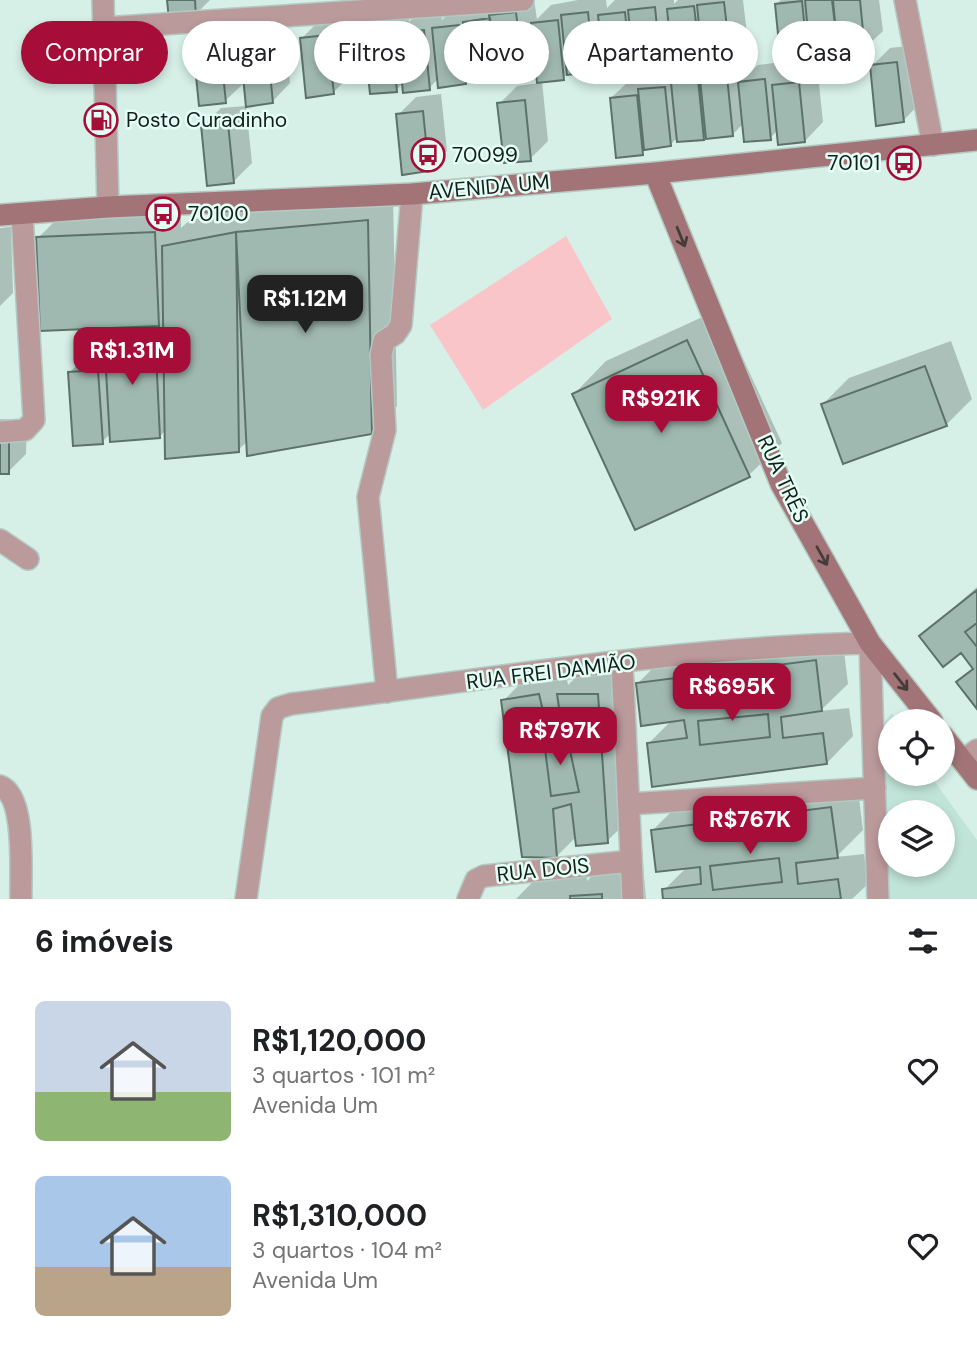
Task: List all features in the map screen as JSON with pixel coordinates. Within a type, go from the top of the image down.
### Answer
[{"type":"street","points":[[103,0],[104,21]]},
{"type":"street","points":[[168,24],[523,0]]},
{"type":"street","points":[[905,0],[933,145]]},
{"type":"street","points":[[105,84],[108,207]]},
{"type":"street","name":"AVENIDA UM","points":[[0,215],[108,207],[412,194],[655,173],[977,140]]},
{"type":"street","name":"RUA TRÊS","points":[[655,173],[781,484],[870,643],[878,899]]},
{"type":"street","points":[[387,692],[368,497],[385,430],[381,355],[384,341],[395,334],[401,325],[412,194]]},
{"type":"street","points":[[0,432],[25,430],[34,420],[22,214]]},
{"type":"street","points":[[0,540],[28,559]]},
{"type":"street","points":[[870,643],[922,709]]},
{"type":"street","name":"RUA FREI DAMIÃO","points":[[246,899],[272,716],[278,708],[291,704],[622,663],[790,645],[870,643]]},
{"type":"street","points":[[622,663],[633,899]]},
{"type":"street","points":[[955,745],[970,756],[977,779]]},
{"type":"street","points":[[629,804],[874,788]]},
{"type":"street","points":[[7,792],[19,818],[20,899]]},
{"type":"street","name":"RUA DOIS","points":[[467,899],[476,880],[484,876],[631,861]]},
{"type":"shaded area","points":[[566,236],[612,319],[483,410],[430,325]]},
{"type":"shaded area","points":[[878,730],[878,786],[938,786],[948,800],[878,800],[878,827],[873,736]]},
{"type":"shaded area","points":[[955,810],[977,840],[977,899],[882,899],[881,877],[955,877]]},
{"type":"building","points":[[167,0],[195,0],[196,17],[169,20]]},
{"type":"building","points":[[805,0],[832,0],[834,21],[807,21]]},
{"type":"building","points":[[833,0],[860,0],[862,21],[835,21]]},
{"type":"building","points":[[802,1],[804,21],[777,21],[775,4]]},
{"type":"building","points":[[724,2],[726,21],[699,21],[697,5]]},
{"type":"building","points":[[694,6],[696,21],[668,21],[667,9]]},
{"type":"building","points":[[655,7],[656,21],[629,21],[628,10]]},
{"type":"building","points":[[516,12],[517,21],[490,21],[489,15]]},
{"type":"building","points":[[588,12],[589,21],[563,21],[563,35],[561,15]]},
{"type":"building","points":[[625,12],[626,21],[599,21],[598,15]]},
{"type":"building","points":[[490,18],[490,21],[470,21]]},
{"type":"building","points":[[558,20],[563,80],[549,82],[549,21]]},
{"type":"building","points":[[444,27],[444,84],[466,84],[438,88],[432,28]]},
{"type":"building","points":[[314,36],[314,84],[333,84],[334,94],[306,98],[300,38]]},
{"type":"building","points":[[897,62],[904,122],[876,126],[872,84],[875,84],[875,64]]},
{"type":"building","points":[[765,79],[771,140],[744,142],[738,84],[758,84],[758,80]]},
{"type":"building","points":[[197,84],[224,84],[226,103],[199,106]]},
{"type":"building","points":[[244,84],[271,84],[273,103],[246,107]]},
{"type":"building","points":[[369,84],[396,84],[397,92],[370,94]]},
{"type":"building","points":[[402,84],[429,84],[430,90],[403,93]]},
{"type":"building","points":[[671,84],[698,84],[704,140],[677,142]]},
{"type":"building","points":[[700,84],[728,84],[733,136],[706,139]]},
{"type":"building","points":[[799,84],[805,142],[778,145],[772,85]]},
{"type":"building","points":[[665,87],[671,146],[644,150],[638,89]]},
{"type":"building","points":[[637,95],[643,155],[616,158],[610,98]]},
{"type":"building","points":[[525,100],[531,161],[504,163],[497,103]]},
{"type":"building","points":[[423,111],[429,171],[402,175],[396,114]]},
{"type":"building","points":[[228,123],[234,183],[207,186],[201,125]]},
{"type":"building","points":[[368,220],[372,434],[247,456],[236,232]]},
{"type":"building","points":[[155,232],[159,326],[40,331],[36,237]]},
{"type":"building","points":[[236,232],[239,452],[165,459],[162,246]]},
{"type":"building","points":[[155,332],[160,438],[110,442],[104,335]]},
{"type":"building","points":[[687,340],[750,477],[635,530],[572,394]]},
{"type":"building","points":[[925,366],[947,426],[843,464],[821,404]]},
{"type":"building","points":[[98,370],[103,444],[73,446],[68,372]]},
{"type":"building","points":[[0,437],[9,437],[9,474],[0,474]]},
{"type":"building","points":[[977,590],[977,709],[956,682],[973,669],[961,653],[943,667],[919,636]]},
{"type":"building","points":[[977,623],[977,647],[965,632]]},
{"type":"building","points":[[816,660],[822,711],[781,717],[783,738],[823,733],[827,764],[652,787],[647,743],[687,738],[684,720],[641,726],[636,683]]},
{"type":"building","points":[[539,694],[547,728],[562,728],[557,694],[598,694],[608,843],[576,846],[571,804],[553,809],[557,858],[522,857],[501,700]]},
{"type":"building","points":[[768,714],[770,737],[700,745],[698,721]]},
{"type":"building","points":[[567,737],[579,792],[551,796],[544,741]]},
{"type":"building","points":[[831,807],[838,858],[796,863],[798,884],[838,879],[841,899],[663,899],[662,889],[701,884],[700,867],[656,872],[651,830]]},
{"type":"building","points":[[779,858],[782,882],[713,890],[710,866]]},
{"type":"building","points":[[602,894],[602,899],[570,899],[570,896]]},
{"type":"place","name":"Posto Curadinho","points":[[101,120]]},
{"type":"place","name":"70099","points":[[428,155]]},
{"type":"place","name":"70101","points":[[904,163]]},
{"type":"place","name":"70100","points":[[163,214]]}]
